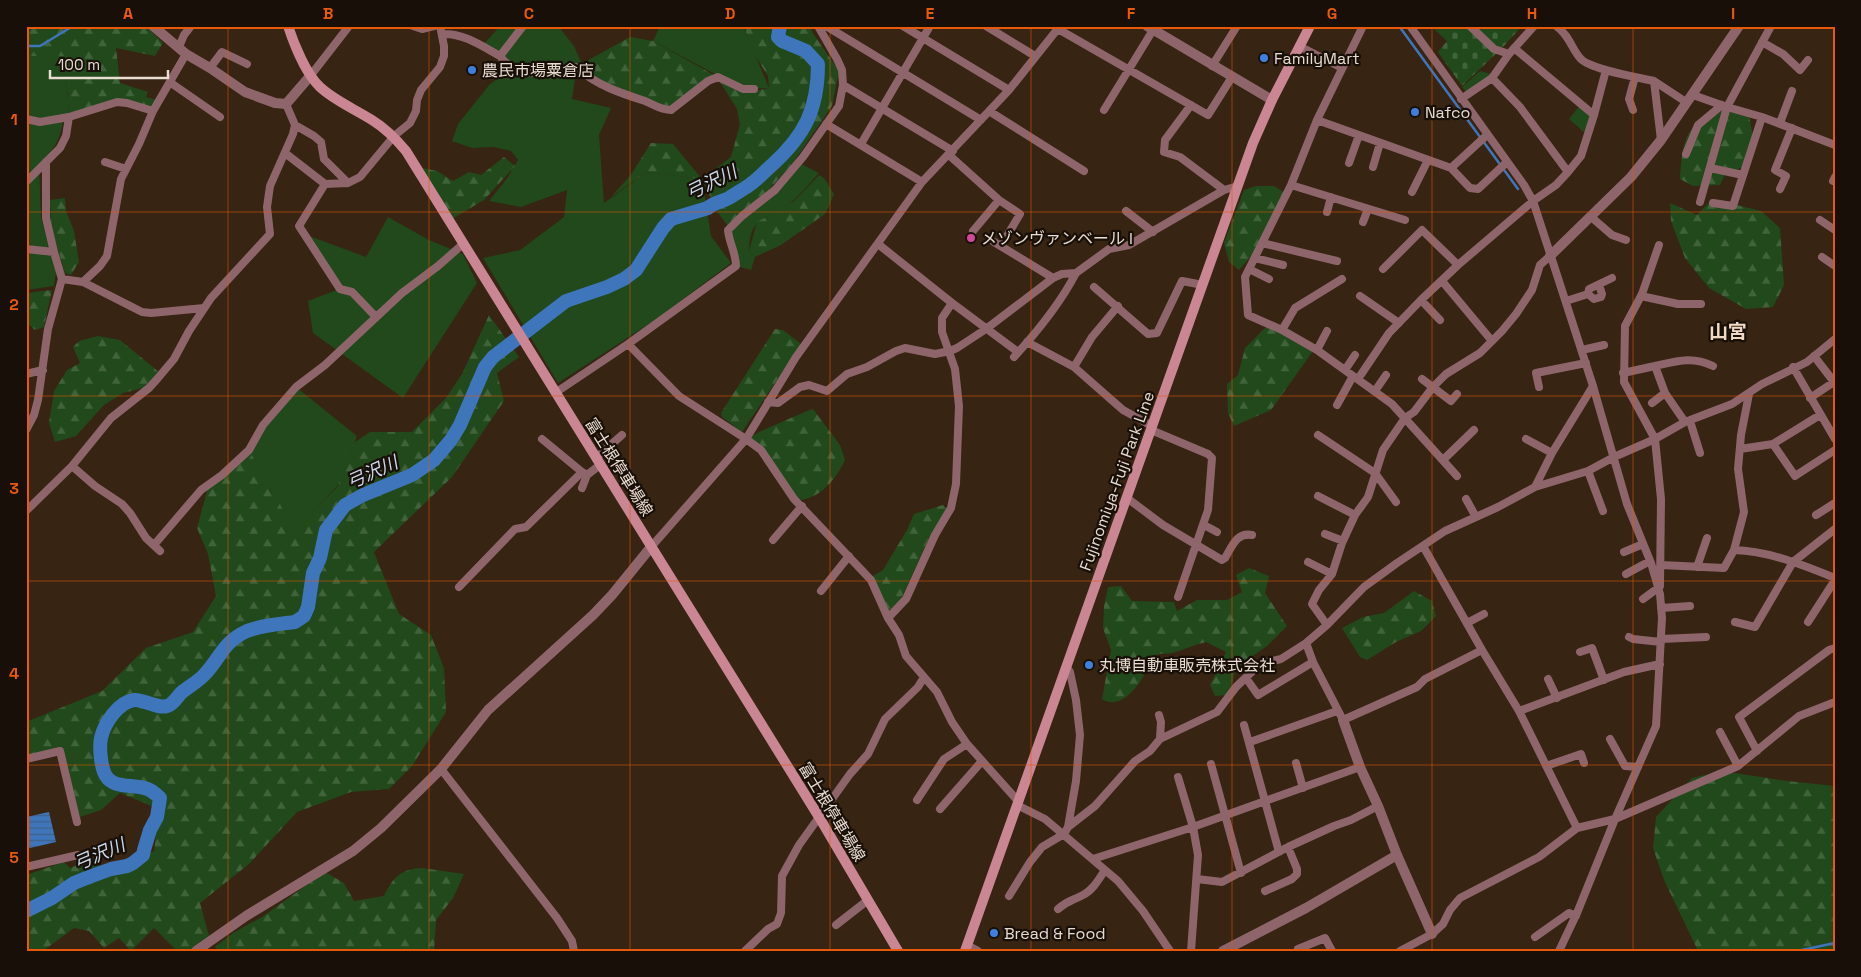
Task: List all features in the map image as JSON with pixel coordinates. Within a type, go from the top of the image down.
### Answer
[{"type":"main road","name":"富士根停車場線","points":[[288,26],[292,40],[318,86],[329,95],[373,120],[394,136],[406,151],[819,818],[898,951]]},
{"type":"main road","name":"Fujinomiya-Fuji Park Line","points":[[966,948],[1253,143],[1272,100],[1310,26]]},
{"type":"street","points":[[153,26],[182,51],[245,92],[275,103],[286,104]]},
{"type":"street","points":[[84,282],[107,256],[121,179],[153,111],[171,83],[182,51],[184,35],[191,26]]},
{"type":"street","points":[[286,104],[311,76],[349,26]]},
{"type":"street","points":[[413,26],[422,29],[434,26]]},
{"type":"street","points":[[500,56],[523,26]]},
{"type":"street","points":[[555,393],[628,344],[736,266],[736,256],[728,230],[775,190],[803,157],[839,106],[843,85],[842,70],[818,26]]},
{"type":"street","points":[[826,26],[981,120]]},
{"type":"street","points":[[903,26],[1009,90]]},
{"type":"street","points":[[861,144],[930,26]]},
{"type":"street","points":[[986,26],[1035,56]]},
{"type":"street","points":[[1363,26],[1317,120],[1291,185],[1245,277],[1248,315],[1282,330],[1316,350],[1392,404],[1444,459],[1457,476]]},
{"type":"street","points":[[1410,26],[1462,99],[1503,165],[1524,185],[1533,201],[1582,350],[1628,504],[1650,561],[1659,591],[1661,640],[1656,726],[1615,819],[1576,916],[1559,951]]},
{"type":"street","points":[[1470,26],[1494,49],[1512,51],[1594,115]]},
{"type":"street","points":[[1462,99],[1492,78],[1534,26]]},
{"type":"street","points":[[1556,26],[1571,42],[1582,60],[1606,70],[1654,81],[1689,99],[1724,106],[1780,123],[1835,146]]},
{"type":"street","points":[[1327,625],[1312,604],[1319,590],[1332,574],[1343,541],[1355,515],[1368,497],[1383,450],[1405,418],[1414,412],[1433,387],[1446,374],[1480,353],[1516,314],[1532,290],[1540,265],[1630,176],[1661,140],[1739,26]]},
{"type":"street","points":[[1700,202],[1724,106],[1771,26]]},
{"type":"street","points":[[196,951],[246,916],[353,851],[396,815],[441,769],[488,710],[612,596],[651,547],[746,439],[796,357],[922,182],[1009,90],[1059,27],[1208,115],[1232,77]]},
{"type":"street","points":[[1212,66],[1235,27]]},
{"type":"street","points":[[1104,110],[1129,69],[1150,28],[1272,100]]},
{"type":"street","points":[[284,153],[325,184],[348,183],[360,176],[394,136],[410,123],[416,111],[417,100],[421,90],[440,67],[444,56],[441,30],[462,36],[500,56],[512,68],[527,73],[550,73],[576,67],[603,87],[617,90],[631,98],[646,102],[662,110],[671,110],[708,81],[718,77],[744,90],[754,89]]},
{"type":"street","points":[[1762,42],[1783,54],[1800,70],[1808,60]]},
{"type":"street","points":[[1300,46],[1342,68]]},
{"type":"street","points":[[210,68],[222,52],[247,64]]},
{"type":"street","points":[[1337,406],[1389,333],[1421,300],[1458,265],[1533,201],[1556,185],[1581,156],[1606,70]]},
{"type":"street","points":[[1633,110],[1629,99],[1635,77]]},
{"type":"street","points":[[1492,78],[1520,107],[1568,172]]},
{"type":"street","points":[[1654,81],[1661,140]]},
{"type":"street","points":[[171,83],[220,117]]},
{"type":"street","points":[[843,85],[951,153],[999,200],[1020,214],[1001,246]]},
{"type":"street","points":[[1780,123],[1792,91]]},
{"type":"street","points":[[26,119],[40,122],[70,117],[117,102],[153,111]]},
{"type":"street","points":[[26,511],[72,466],[111,418],[149,388],[158,378],[174,359],[189,331],[211,298],[270,234],[267,207],[270,186],[293,134],[295,125],[286,104]]},
{"type":"street","points":[[1191,105],[1165,140],[1164,152],[1180,157],[1224,190]]},
{"type":"street","points":[[1686,154],[1698,125],[1724,106]]},
{"type":"street","points":[[989,111],[1084,171]]},
{"type":"street","points":[[26,182],[60,148],[66,136],[70,117]]},
{"type":"street","points":[[1713,203],[1733,206],[1762,117]]},
{"type":"street","points":[[1317,120],[1451,168],[1470,188],[1478,189],[1503,165]]},
{"type":"street","points":[[826,124],[922,182]]},
{"type":"street","points":[[295,125],[321,142],[324,159],[348,183]]},
{"type":"street","points":[[1780,189],[1786,176],[1775,170],[1792,128]]},
{"type":"street","points":[[1349,164],[1359,135]]},
{"type":"street","points":[[1451,168],[1485,137]]},
{"type":"street","points":[[1372,166],[1380,143]]},
{"type":"street","points":[[1412,192],[1428,160]]},
{"type":"street","points":[[26,430],[34,415],[38,400],[48,329],[62,279],[46,218],[46,162]]},
{"type":"street","points":[[105,162],[126,169]]},
{"type":"street","points":[[1710,168],[1743,175]]},
{"type":"street","points":[[325,184],[299,226],[340,289],[352,292],[376,317]]},
{"type":"street","points":[[1291,185],[1405,220]]},
{"type":"street","points":[[878,244],[1016,354],[1066,292],[1076,273],[1109,250],[1129,246],[1224,190],[1238,186]]},
{"type":"street","points":[[1327,212],[1331,197]]},
{"type":"street","points":[[973,230],[999,200]]},
{"type":"street","points":[[1363,222],[1368,209]]},
{"type":"street","points":[[1126,211],[1153,232]]},
{"type":"street","points":[[1590,216],[1612,235],[1626,240]]},
{"type":"street","points":[[1820,220],[1835,230]]},
{"type":"street","points":[[1384,269],[1422,230],[1458,265]]},
{"type":"street","points":[[994,242],[1053,278]]},
{"type":"street","points":[[1262,243],[1337,261]]},
{"type":"street","points":[[154,545],[202,490],[222,475],[249,450],[263,425],[296,387],[325,365],[402,293],[463,244]]},
{"type":"street","points":[[1659,245],[1640,296],[1625,326],[1623,373],[1624,382],[1655,439],[1661,499],[1659,591]]},
{"type":"street","points":[[26,249],[54,252]]},
{"type":"street","points":[[1822,257],[1835,266]]},
{"type":"street","points":[[1254,258],[1282,265]]},
{"type":"street","points":[[1249,269],[1269,279]]},
{"type":"street","points":[[768,402],[778,403],[800,387],[809,385],[827,392],[847,374],[867,367],[905,348],[935,354],[950,351],[986,329],[1053,278],[1062,274],[1076,273]]},
{"type":"street","points":[[1566,301],[1588,294],[1590,289],[1612,278]]},
{"type":"street","points":[[62,279],[84,282],[142,312],[151,313],[204,308]]},
{"type":"street","points":[[1282,330],[1295,308],[1342,279]]},
{"type":"street","points":[[1094,286],[1148,334],[1157,333],[1182,281],[1203,285]]},
{"type":"street","points":[[1442,281],[1492,341]]},
{"type":"street","points":[[1588,294],[1594,299],[1600,297],[1602,294],[1598,285]]},
{"type":"street","points":[[1360,296],[1399,323]]},
{"type":"street","points":[[1640,296],[1678,304],[1701,304]]},
{"type":"street","points":[[1421,300],[1440,320]]},
{"type":"street","points":[[888,618],[906,599],[934,535],[951,508],[956,484],[959,459],[959,406],[956,369],[942,332],[942,318],[952,303]]},
{"type":"street","points":[[1074,367],[1092,337],[1118,306]]},
{"type":"street","points":[[1316,350],[1327,331]]},
{"type":"street","points":[[1010,896],[1030,862],[1042,847],[1095,806],[1135,762],[1150,751],[1160,739],[1217,712],[1236,687],[1260,664],[1281,659],[1306,643],[1327,625],[1364,587],[1445,531],[1498,507],[1535,487],[1588,471],[1688,421],[1726,407],[1762,384],[1784,374],[1793,367],[1807,362],[1835,339]]},
{"type":"street","points":[[1027,342],[1074,367],[1123,410],[1152,428],[1208,454],[1212,458],[1208,510],[1178,597]]},
{"type":"street","points":[[628,344],[679,396],[761,450],[794,499],[872,580],[888,618],[899,635],[906,656],[937,692],[952,722],[967,744],[1018,803],[1066,830],[1093,859],[1118,881],[1143,911],[1170,951]]},
{"type":"street","points":[[1582,350],[1604,345]]},
{"type":"street","points":[[1345,370],[1355,355]]},
{"type":"street","points":[[1810,398],[1834,382],[1814,356]]},
{"type":"street","points":[[1623,373],[1681,360],[1701,361],[1713,366]]},
{"type":"street","points":[[1538,387],[1536,373],[1586,363]]},
{"type":"street","points":[[1655,366],[1665,393],[1688,421],[1700,453]]},
{"type":"street","points":[[1793,367],[1835,439]]},
{"type":"street","points":[[26,374],[43,370]]},
{"type":"street","points":[[1375,392],[1386,375]]},
{"type":"street","points":[[1422,379],[1451,401],[1457,394]]},
{"type":"street","points":[[1535,487],[1552,453],[1593,386]]},
{"type":"street","points":[[1652,403],[1665,393]]},
{"type":"street","points":[[1661,565],[1724,568],[1734,550],[1744,512],[1738,469],[1749,394]]},
{"type":"street","points":[[1740,449],[1773,444],[1820,415]]},
{"type":"street","points":[[1444,459],[1474,430]]},
{"type":"street","points":[[459,587],[515,528],[526,527],[598,462],[622,435]]},
{"type":"street","points":[[1318,435],[1375,473],[1396,502]]},
{"type":"street","points":[[542,439],[584,474]]},
{"type":"street","points":[[1526,439],[1552,453]]},
{"type":"street","points":[[1773,444],[1796,476],[1835,450]]},
{"type":"street","points":[[72,466],[95,486],[122,504],[138,527],[160,551]]},
{"type":"street","points":[[1588,471],[1603,511]]},
{"type":"street","points":[[582,488],[584,474]]},
{"type":"street","points":[[1318,496],[1355,515]]},
{"type":"street","points":[[1127,498],[1154,519],[1222,560],[1237,538],[1247,534],[1252,535]]},
{"type":"street","points":[[1466,499],[1476,516]]},
{"type":"street","points":[[1816,515],[1835,503]]},
{"type":"street","points":[[774,540],[802,506]]},
{"type":"street","points":[[1204,524],[1217,532]]},
{"type":"street","points":[[1735,622],[1755,626],[1793,562],[1835,529]]},
{"type":"street","points":[[1325,534],[1343,541]]},
{"type":"street","points":[[1697,567],[1707,538]]},
{"type":"street","points":[[1624,552],[1643,544]]},
{"type":"street","points":[[1423,546],[1519,711],[1577,828]]},
{"type":"street","points":[[1734,550],[1747,550],[1793,562],[1832,578]]},
{"type":"street","points":[[821,591],[849,556]]},
{"type":"street","points":[[1626,574],[1650,561]]},
{"type":"street","points":[[1308,562],[1332,574]]},
{"type":"street","points":[[1808,622],[1835,569]]},
{"type":"street","points":[[1642,599],[1659,591]]},
{"type":"street","points":[[1661,608],[1690,606]]},
{"type":"street","points":[[1467,623],[1484,614]]},
{"type":"street","points":[[1629,637],[1633,639],[1661,640],[1706,638]]},
{"type":"street","points":[[1306,643],[1313,662],[1343,720],[1360,767],[1432,934]]},
{"type":"street","points":[[1580,652],[1592,648],[1604,680]]},
{"type":"street","points":[[1757,751],[1739,717],[1829,650],[1835,648]]},
{"type":"street","points":[[1343,720],[1417,687],[1425,679],[1482,650]]},
{"type":"street","points":[[1246,678],[1258,696],[1313,662]]},
{"type":"street","points":[[1519,711],[1624,672],[1660,664]]},
{"type":"street","points":[[1066,830],[1076,781],[1080,735],[1072,682],[1067,668]]},
{"type":"street","points":[[745,951],[768,929],[777,924],[781,912],[782,876],[799,845],[850,774],[868,754],[885,719],[918,687],[924,677]]},
{"type":"street","points":[[1548,679],[1557,698]]},
{"type":"street","points":[[1400,951],[1432,934],[1442,924],[1460,898],[1539,857],[1577,828],[1615,819],[1738,766],[1799,716],[1835,702]]},
{"type":"street","points":[[1250,742],[1337,710]]},
{"type":"street","points":[[1159,715],[1161,722],[1160,739]]},
{"type":"street","points":[[1244,724],[1279,852]]},
{"type":"street","points":[[1720,732],[1738,766]]},
{"type":"street","points":[[1610,739],[1624,766],[1638,767]]},
{"type":"street","points":[[917,800],[944,759],[967,744]]},
{"type":"street","points":[[26,760],[60,751],[77,822]]},
{"type":"street","points":[[1546,766],[1581,754],[1584,763]]},
{"type":"street","points":[[940,809],[982,761]]},
{"type":"street","points":[[1296,763],[1303,788]]},
{"type":"street","points":[[1211,764],[1241,873]]},
{"type":"street","points":[[1093,859],[1225,816],[1360,767]]},
{"type":"street","points":[[441,769],[557,918],[572,941],[574,951]]},
{"type":"street","points":[[1178,777],[1193,827],[1198,854],[1191,951]]},
{"type":"street","points":[[1197,878],[1222,882],[1288,847],[1351,820],[1378,806]]},
{"type":"street","points":[[1265,891],[1292,880],[1297,874],[1297,869],[1288,847]]},
{"type":"street","points":[[26,867],[78,855]]},
{"type":"street","points":[[1223,951],[1306,908],[1397,855]]},
{"type":"street","points":[[1058,909],[1067,901],[1083,896],[1105,870]]},
{"type":"street","points":[[836,925],[868,900]]},
{"type":"street","points":[[1535,937],[1569,913],[1576,916]]},
{"type":"street","points":[[1298,949],[1325,938],[1332,951]]},
{"type":"street","points":[[966,948],[978,951]]},
{"type":"green space","points":[[26,26],[146,26],[163,43],[155,56],[116,48],[120,83],[148,92],[146,97],[157,100],[153,111],[127,103],[69,117],[65,56],[26,56]]},
{"type":"green space","points":[[500,26],[558,26],[574,46],[582,64],[555,72],[576,73],[572,99],[611,108],[599,135],[604,203],[647,172],[702,179],[711,236],[731,263],[655,320],[558,383],[483,258],[520,250],[564,217],[567,190],[521,207],[489,201],[508,177],[518,160],[511,151],[493,147],[472,148],[452,141],[458,124],[490,84],[512,68],[483,45]]},
{"type":"green space","points":[[660,26],[743,26],[769,88],[743,89],[653,41]]},
{"type":"green space","points":[[744,26],[811,26],[812,32],[839,71],[832,106],[793,163],[764,195],[728,226],[718,213],[702,179],[731,157],[740,124],[737,109],[720,82],[754,91],[769,88],[768,76],[752,51]]},
{"type":"green space","points":[[1431,26],[1522,26],[1462,86],[1438,52],[1447,41]]},
{"type":"green space","points":[[630,37],[653,41],[714,75],[671,110],[636,99],[576,67]]},
{"type":"green space","points":[[26,56],[65,56],[69,117],[63,121],[56,145],[39,164],[41,217],[56,272],[54,286],[26,290]]},
{"type":"green space","points":[[1480,71],[1492,74],[1468,94],[1462,87]]},
{"type":"green space","points":[[1581,104],[1594,115],[1587,135],[1569,119]]},
{"type":"green space","points":[[1719,106],[1749,115],[1753,137],[1743,167],[1725,174],[1720,185],[1693,186],[1680,179],[1685,143],[1698,122]]},
{"type":"green space","points":[[651,143],[673,144],[702,179],[647,172],[611,197],[630,176]]},
{"type":"green space","points":[[504,157],[515,166],[484,200],[452,219],[422,168],[437,171],[453,181],[469,172],[481,175]]},
{"type":"green space","points":[[801,164],[819,173],[789,204],[761,220],[756,225],[750,239],[749,251],[755,257],[751,270],[740,267],[730,230]]},
{"type":"green space","points":[[819,175],[824,178],[834,194],[825,214],[781,245],[755,257],[749,251],[757,222],[794,201]]},
{"type":"green space","points":[[1256,186],[1274,186],[1285,193],[1253,254],[1239,270],[1229,262],[1224,243],[1244,190]]},
{"type":"green space","points":[[65,198],[66,211],[74,231],[79,262],[71,275],[65,273],[51,227],[50,200]]},
{"type":"green space","points":[[1712,199],[1761,211],[1780,228],[1784,285],[1773,307],[1746,309],[1709,288],[1685,258],[1671,221],[1670,203],[1697,215]]},
{"type":"green space","points":[[388,217],[429,240],[463,254],[477,283],[403,398],[313,333],[308,301],[339,289],[304,234],[366,257]]},
{"type":"green space","points":[[52,290],[44,327],[35,330],[26,322],[26,293]]},
{"type":"green space","points":[[489,315],[519,357],[497,373],[504,401],[452,477],[374,552],[399,614],[431,635],[444,668],[446,712],[412,766],[389,789],[351,792],[297,812],[249,864],[200,903],[209,936],[189,951],[177,951],[154,928],[131,951],[119,938],[104,948],[89,931],[74,928],[43,951],[26,951],[26,875],[64,862],[70,868],[97,856],[102,874],[154,851],[159,809],[120,793],[101,810],[80,817],[62,751],[26,759],[26,722],[102,691],[146,648],[193,632],[216,596],[208,554],[197,528],[209,484],[249,450],[294,529],[338,486],[355,442],[370,432],[412,432],[446,398],[462,374]]},
{"type":"green space","points":[[1267,326],[1313,351],[1271,410],[1234,426],[1228,413],[1227,384],[1238,375],[1245,348]]},
{"type":"green space","points":[[775,329],[783,330],[801,344],[742,432],[722,417],[721,413]]},
{"type":"green space","points":[[98,336],[120,340],[159,372],[143,388],[123,393],[104,405],[76,436],[55,442],[49,423],[54,391],[67,370],[80,363],[73,347],[79,341]]},
{"type":"green space","points":[[296,387],[357,436],[340,483],[294,530],[249,450]]},
{"type":"green space","points":[[813,409],[840,445],[845,460],[837,474],[821,492],[807,499],[799,500],[748,439],[765,429]]},
{"type":"green space","points":[[943,505],[947,509],[928,540],[901,599],[889,611],[873,576],[883,570],[907,530],[914,514]]},
{"type":"green space","points":[[1249,568],[1269,576],[1265,593],[1287,626],[1267,646],[1235,671],[1229,695],[1215,696],[1210,685],[1226,652],[1206,642],[1172,653],[1156,655],[1150,661],[1141,681],[1126,697],[1115,702],[1108,702],[1102,699],[1111,650],[1103,628],[1104,606],[1108,587],[1121,586],[1132,601],[1174,602],[1177,611],[1197,600],[1227,600],[1242,592],[1236,575]]},
{"type":"green space","points":[[1414,591],[1432,601],[1436,616],[1421,631],[1396,642],[1367,660],[1360,657],[1342,628],[1363,617],[1384,613]]},
{"type":"green space","points":[[1722,771],[1835,786],[1835,951],[1698,951],[1664,880],[1653,848],[1656,817],[1692,778]]},
{"type":"green space","points":[[422,868],[464,874],[453,898],[436,920],[434,951],[219,951],[215,947],[233,933],[262,917],[325,872],[344,883],[354,901],[384,896],[398,875],[408,870]]},
{"type":"water","points":[[49,812],[56,842],[26,849],[26,817]]},
{"type":"waterway","points":[[26,46],[40,46],[73,26]]},
{"type":"waterway","name":"弓沢川","points":[[26,911],[52,898],[74,883],[111,869],[127,866],[143,855],[150,830],[157,817],[160,798],[152,791],[121,785],[111,781],[104,772],[100,746],[101,738],[105,726],[117,709],[134,700],[163,707],[167,706],[202,677],[227,645],[239,635],[259,627],[295,622],[304,616],[308,607],[313,573],[320,558],[326,530],[345,505],[363,495],[412,475],[434,460],[451,440],[460,425],[485,367],[493,357],[566,301],[624,279],[636,270],[663,228],[671,219],[708,208],[729,198],[754,181],[793,143],[801,132],[812,108],[818,64],[806,51],[782,41],[778,37],[780,26]]},
{"type":"waterway","points":[[1399,26],[1518,189]]},
{"type":"waterway","points":[[1797,951],[1835,943]]},
{"type":"place","name":"FamilyMart","points":[[1264,58]]},
{"type":"place","name":"農民市場粟倉店","points":[[472,70]]},
{"type":"place","name":"Nafco","points":[[1415,112]]},
{"type":"place","name":"メゾンヴァンベール I","points":[[971,238]]},
{"type":"place","name":"丸博自動車販売株式会社","points":[[1089,665]]},
{"type":"place","name":"Bread & Food","points":[[994,933]]},
{"type":"district","name":"山宮","points":[[1728,331]]}]
